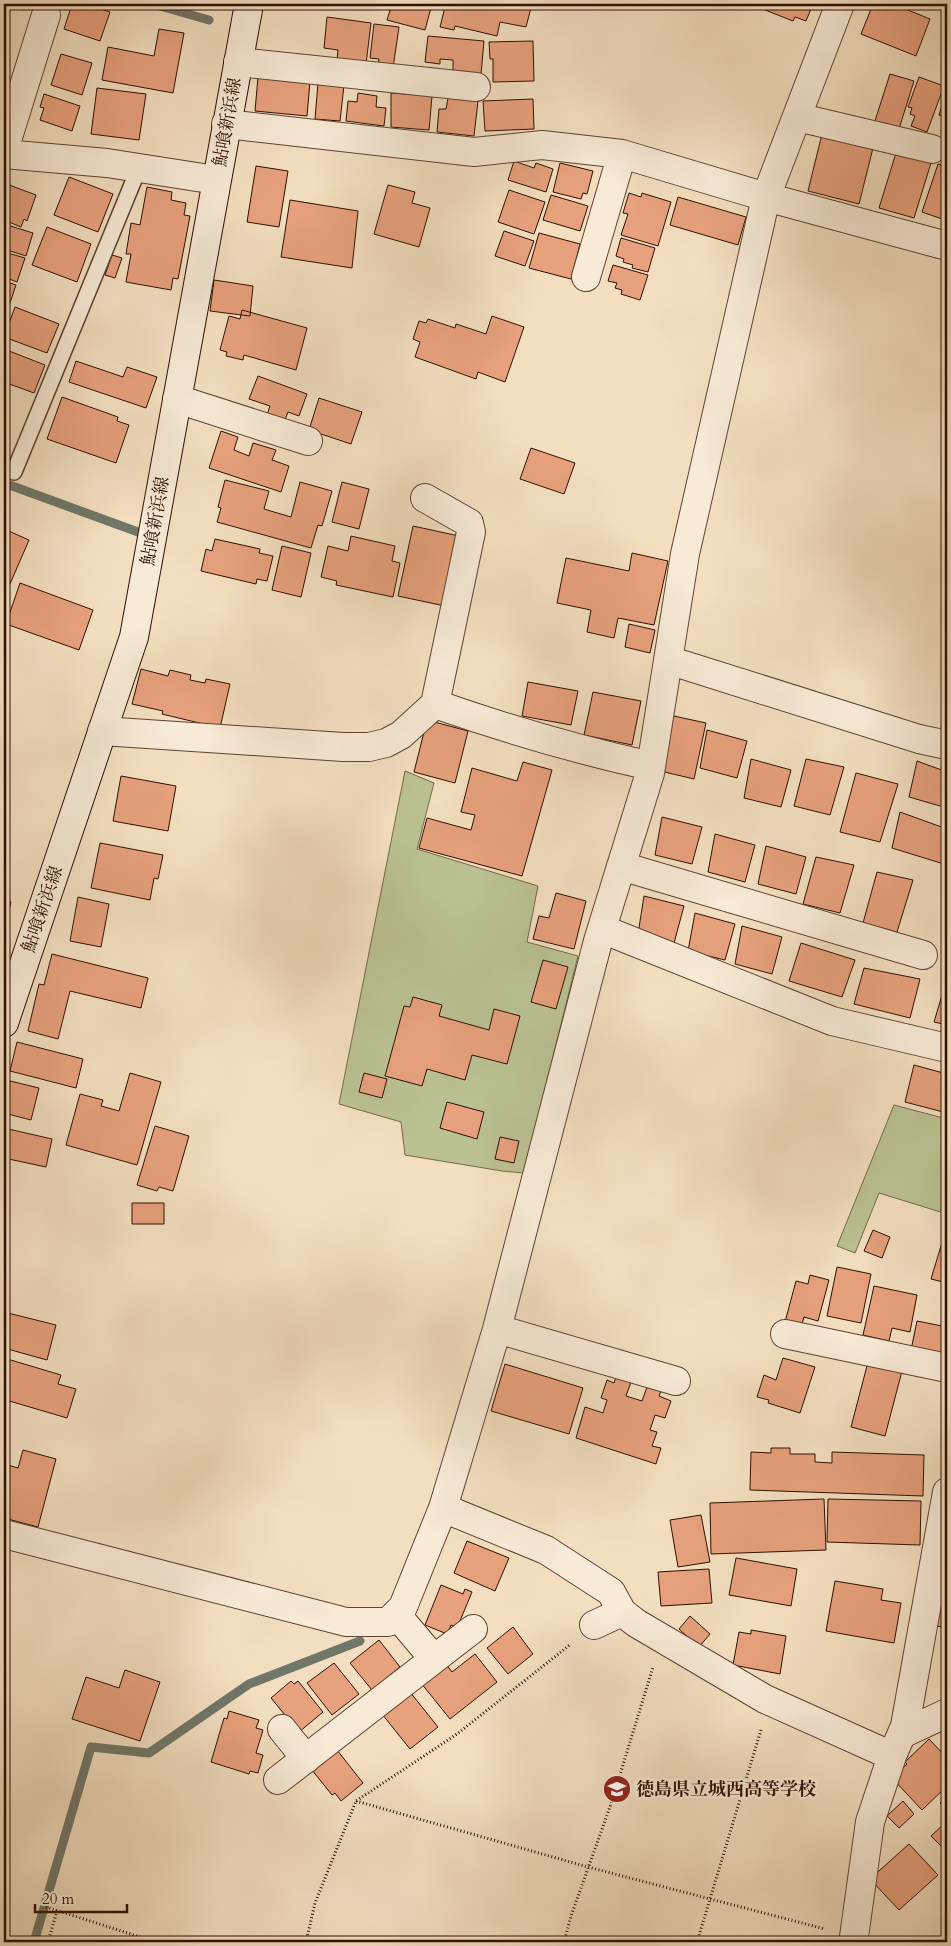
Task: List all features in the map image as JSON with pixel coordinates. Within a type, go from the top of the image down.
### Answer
[{"type":"street","name":"鮎喰新浜線","points":[[4,1021],[134,637],[249,4]]},
{"type":"street","points":[[4,1534],[346,1622],[388,1622],[403,1606],[443,1508],[497,1329],[602,929],[652,766],[685,554],[766,197],[840,4]]},
{"type":"street","points":[[46,15],[4,152],[108,163],[138,170],[216,180]]},
{"type":"street","points":[[238,62],[476,87]]},
{"type":"street","points":[[797,117],[932,149]]},
{"type":"street","points":[[226,124],[474,152],[542,145],[622,154],[766,197],[947,246]]},
{"type":"street","points":[[586,277],[622,154]]},
{"type":"street","points":[[177,399],[308,441]]},
{"type":"street","points":[[102,731],[343,748],[369,747],[386,743],[400,735],[436,704],[471,532],[469,524],[424,498]]},
{"type":"street","points":[[668,660],[919,739],[947,745]]},
{"type":"street","points":[[436,704],[510,730],[587,752],[652,766]]},
{"type":"street","points":[[622,866],[923,956]]},
{"type":"street","points":[[602,929],[832,1021],[947,1048]]},
{"type":"street","points":[[497,1329],[676,1381]]},
{"type":"street","points":[[785,1334],[947,1368]]},
{"type":"street","points":[[855,1940],[870,1822],[897,1745],[947,1492]]},
{"type":"street","points":[[443,1508],[546,1550],[611,1592],[622,1612],[636,1624],[765,1700],[897,1745]]},
{"type":"street","points":[[594,1625],[622,1612]]},
{"type":"street","points":[[396,1614],[434,1659]]},
{"type":"street","points":[[278,1780],[473,1629]]},
{"type":"street","points":[[897,1745],[947,1712]]},
{"type":"street","points":[[282,1729],[306,1759]]},
{"type":"lane","points":[[14,472],[138,170]]},
{"type":"path","points":[[306,1942],[315,1903],[356,1801],[456,1734],[594,1625]]},
{"type":"path","points":[[564,1942],[611,1804],[655,1661]]},
{"type":"path","points":[[697,1942],[762,1725]]},
{"type":"path","points":[[356,1801],[855,1940]]},
{"type":"path","points":[[46,1907],[156,1942]]},
{"type":"path","points":[[48,1942],[57,1911]]},
{"type":"green space","points":[[405,771],[434,783],[417,849],[538,886],[527,942],[578,956],[524,1173],[405,1155],[401,1122],[339,1104]]},
{"type":"green space","points":[[894,1105],[947,1119],[947,1214],[879,1193],[855,1253],[837,1246]]},
{"type":"building","points":[[4,4],[26,4],[24,10]]},
{"type":"building","points":[[72,4],[86,4],[110,12],[100,41],[64,29]]},
{"type":"building","points":[[204,4],[221,4],[220,9]]},
{"type":"building","points":[[392,4],[432,4],[425,30],[387,20]]},
{"type":"building","points":[[439,4],[532,4],[526,27],[500,22],[497,36],[455,26],[454,30],[440,27],[445,7]]},
{"type":"building","points":[[715,4],[731,4],[730,9]]},
{"type":"building","points":[[750,4],[813,4],[806,21],[795,17],[793,21]]},
{"type":"building","points":[[873,4],[893,4],[930,19],[916,56],[861,34]]},
{"type":"building","points":[[327,17],[371,23],[366,64],[337,60],[338,50],[324,48]]},
{"type":"building","points":[[374,24],[399,27],[393,68],[378,67],[379,59],[370,58]]},
{"type":"building","points":[[159,29],[184,33],[173,93],[102,80],[108,47],[154,56]]},
{"type":"building","points":[[428,36],[484,41],[481,74],[453,71],[453,60],[440,59],[440,64],[425,62]]},
{"type":"building","points":[[533,41],[534,81],[493,82],[493,59],[490,59],[489,42]]},
{"type":"building","points":[[61,54],[92,63],[82,95],[51,85]]},
{"type":"building","points":[[4,56],[9,58],[4,75]]},
{"type":"building","points":[[890,74],[914,81],[898,132],[874,124]]},
{"type":"building","points":[[258,77],[310,81],[307,116],[255,111]]},
{"type":"building","points":[[919,77],[944,86],[927,132],[911,126],[915,116],[910,114],[912,108],[908,107]]},
{"type":"building","points":[[318,83],[344,85],[340,121],[315,119]]},
{"type":"building","points":[[97,88],[146,94],[139,140],[91,134]]},
{"type":"building","points":[[947,89],[947,133],[941,131],[945,117],[939,115]]},
{"type":"building","points":[[358,93],[377,96],[376,107],[386,108],[384,126],[346,121],[348,101],[357,102]]},
{"type":"building","points":[[391,93],[432,96],[429,130],[391,127]]},
{"type":"building","points":[[44,94],[80,106],[72,131],[40,120],[44,108],[40,107]]},
{"type":"building","points":[[448,98],[478,101],[474,136],[437,132],[439,109],[446,109]]},
{"type":"building","points":[[533,99],[534,129],[485,131],[483,101]]},
{"type":"building","points":[[822,134],[873,148],[859,204],[808,191]]},
{"type":"building","points":[[896,153],[931,163],[914,218],[879,208]]},
{"type":"building","points":[[514,161],[534,168],[536,163],[553,169],[546,192],[508,180]]},
{"type":"building","points":[[560,163],[593,171],[587,194],[583,193],[581,199],[553,192]]},
{"type":"building","points":[[938,164],[947,167],[947,216],[943,215],[942,219],[922,212]]},
{"type":"building","points":[[256,166],[288,171],[279,227],[247,222]]},
{"type":"building","points":[[69,177],[113,194],[98,232],[54,215]]},
{"type":"building","points":[[4,183],[36,195],[27,221],[24,219],[21,227],[4,220]]},
{"type":"building","points":[[388,185],[415,192],[412,203],[430,208],[419,247],[374,234]]},
{"type":"building","points":[[147,187],[172,192],[171,200],[186,203],[184,215],[190,216],[178,279],[173,278],[171,290],[126,282],[131,254],[126,254],[131,223],[140,225]]},
{"type":"building","points":[[509,190],[545,202],[534,234],[498,222]]},
{"type":"building","points":[[629,193],[641,197],[642,193],[671,202],[658,246],[621,235],[628,214],[623,213]]},
{"type":"building","points":[[551,195],[588,206],[580,231],[543,220]]},
{"type":"building","points":[[678,197],[746,217],[738,245],[670,225]]},
{"type":"building","points":[[290,200],[358,211],[352,268],[281,257]]},
{"type":"building","points":[[4,224],[33,233],[26,256],[4,249]]},
{"type":"building","points":[[47,227],[91,244],[77,282],[32,265]]},
{"type":"building","points":[[504,231],[534,241],[525,266],[495,256]]},
{"type":"building","points":[[539,233],[580,244],[571,279],[529,268]]},
{"type":"building","points":[[621,238],[655,248],[648,272],[632,268],[633,265],[623,262],[624,259],[616,256]]},
{"type":"building","points":[[4,252],[25,258],[17,282],[4,277]]},
{"type":"building","points":[[112,255],[122,258],[115,278],[105,275]]},
{"type":"building","points":[[613,265],[648,275],[640,300],[621,294],[622,290],[615,288],[617,283],[608,281]]},
{"type":"building","points":[[214,280],[253,286],[250,316],[210,311]]},
{"type":"building","points":[[4,281],[16,285],[9,306],[4,304]]},
{"type":"building","points":[[15,307],[59,324],[47,353],[4,337]]},
{"type":"building","points":[[242,310],[307,328],[296,370],[244,355],[243,360],[226,356],[227,352],[220,350],[229,316],[240,319]]},
{"type":"building","points":[[492,316],[524,327],[505,382],[478,372],[476,379],[415,357],[420,342],[413,339],[419,321],[426,323],[428,319],[455,328],[456,324],[486,334]]},
{"type":"building","points":[[4,349],[45,365],[34,393],[4,382]]},
{"type":"building","points":[[76,361],[123,377],[127,367],[157,377],[146,408],[69,382]]},
{"type":"building","points":[[258,376],[307,394],[299,416],[288,412],[284,422],[267,415],[270,406],[249,399]]},
{"type":"building","points":[[62,397],[118,417],[117,421],[129,425],[116,463],[47,439]]},
{"type":"building","points":[[319,398],[362,412],[351,444],[309,430]]},
{"type":"building","points":[[221,431],[238,437],[234,450],[249,456],[253,443],[276,450],[272,460],[289,466],[281,492],[209,468]]},
{"type":"building","points":[[531,448],[575,463],[564,494],[520,479]]},
{"type":"building","points":[[225,480],[269,491],[264,509],[291,517],[300,482],[332,491],[322,526],[318,525],[311,548],[217,522],[221,508],[218,507]]},
{"type":"building","points":[[342,482],[369,489],[359,529],[332,522]]},
{"type":"building","points":[[413,526],[459,536],[445,606],[398,596]]},
{"type":"building","points":[[4,529],[29,540],[7,591],[4,590]]},
{"type":"building","points":[[351,536],[395,546],[392,561],[400,563],[393,597],[336,585],[337,581],[321,577],[328,546],[348,551]]},
{"type":"building","points":[[215,539],[260,549],[259,553],[273,556],[267,581],[257,579],[256,584],[201,571],[206,549],[212,551]]},
{"type":"building","points":[[282,546],[311,553],[301,597],[272,590]]},
{"type":"building","points":[[632,553],[668,561],[654,625],[618,618],[614,638],[587,632],[591,610],[557,603],[566,558],[629,571]]},
{"type":"building","points":[[20,583],[93,610],[79,650],[6,624]]},
{"type":"building","points":[[629,624],[655,630],[650,653],[625,647]]},
{"type":"building","points":[[141,669],[168,676],[170,670],[191,675],[190,680],[205,683],[206,679],[230,684],[220,728],[162,714],[163,711],[132,704]]},
{"type":"building","points":[[528,682],[578,691],[571,725],[522,716]]},
{"type":"building","points":[[593,692],[641,701],[632,745],[584,735]]},
{"type":"building","points":[[669,715],[706,723],[694,779],[656,770]]},
{"type":"building","points":[[427,720],[468,731],[455,783],[414,772]]},
{"type":"building","points":[[707,730],[747,741],[737,778],[700,768]]},
{"type":"building","points":[[751,759],[791,770],[781,807],[744,798]]},
{"type":"building","points":[[806,759],[844,767],[830,815],[794,806]]},
{"type":"building","points":[[917,761],[947,772],[947,808],[909,797]]},
{"type":"building","points":[[523,762],[552,770],[522,876],[419,848],[427,818],[471,830],[475,815],[461,812],[472,768],[517,781]]},
{"type":"building","points":[[856,773],[898,784],[880,842],[840,832]]},
{"type":"building","points":[[121,776],[176,786],[168,831],[113,821]]},
{"type":"building","points":[[900,812],[947,829],[947,865],[892,848]]},
{"type":"building","points":[[662,817],[702,827],[692,864],[655,855]]},
{"type":"building","points":[[715,834],[755,845],[745,882],[708,872]]},
{"type":"building","points":[[100,843],[163,855],[158,879],[154,878],[150,900],[91,888]]},
{"type":"building","points":[[766,846],[806,857],[796,894],[758,884]]},
{"type":"building","points":[[816,857],[854,865],[840,913],[803,904]]},
{"type":"building","points":[[877,872],[913,880],[897,932],[863,923]]},
{"type":"building","points":[[556,893],[586,901],[574,949],[533,939],[539,916],[549,918]]},
{"type":"building","points":[[644,896],[684,906],[674,943],[638,934]]},
{"type":"building","points":[[78,897],[109,904],[101,947],[70,941]]},
{"type":"building","points":[[4,900],[11,902],[4,929]]},
{"type":"building","points":[[695,913],[735,924],[725,960],[688,951]]},
{"type":"building","points":[[742,926],[782,937],[772,974],[735,964]]},
{"type":"building","points":[[801,943],[855,960],[842,997],[789,981]]},
{"type":"building","points":[[52,954],[148,978],[141,1008],[70,991],[58,1039],[28,1031],[39,984],[44,985]]},
{"type":"building","points":[[543,960],[568,967],[556,1009],[531,1002]]},
{"type":"building","points":[[864,968],[920,979],[910,1018],[854,1004]]},
{"type":"building","points":[[945,985],[947,986],[947,1025],[934,1022]]},
{"type":"building","points":[[413,997],[442,1005],[439,1016],[489,1030],[494,1009],[520,1016],[507,1064],[472,1055],[465,1080],[427,1069],[422,1086],[385,1076],[404,1006],[410,1007]]},
{"type":"building","points":[[17,1042],[83,1059],[76,1088],[10,1071]]},
{"type":"building","points":[[914,1065],[947,1074],[947,1113],[905,1102]]},
{"type":"building","points":[[130,1073],[161,1082],[137,1165],[66,1145],[80,1094],[103,1100],[101,1106],[119,1111]]},
{"type":"building","points":[[364,1073],[387,1079],[382,1098],[359,1092]]},
{"type":"building","points":[[10,1081],[39,1088],[31,1120],[4,1113]]},
{"type":"building","points":[[447,1102],[484,1112],[477,1139],[440,1128]]},
{"type":"building","points":[[155,1126],[189,1136],[173,1191],[159,1187],[157,1191],[137,1185]]},
{"type":"building","points":[[4,1128],[52,1139],[46,1167],[4,1158]]},
{"type":"building","points":[[500,1137],[519,1141],[514,1163],[495,1159]]},
{"type":"building","points":[[132,1203],[164,1203],[164,1224],[132,1224]]},
{"type":"building","points":[[947,1226],[947,1283],[931,1279]]},
{"type":"building","points":[[873,1230],[890,1237],[882,1258],[864,1251]]},
{"type":"building","points":[[837,1267],[871,1274],[861,1323],[827,1316]]},
{"type":"building","points":[[810,1275],[829,1280],[818,1321],[804,1317],[801,1327],[785,1322],[796,1281],[808,1284]]},
{"type":"building","points":[[874,1286],[917,1295],[910,1332],[892,1328],[889,1341],[863,1335]]},
{"type":"building","points":[[4,1312],[56,1325],[47,1360],[4,1348]]},
{"type":"building","points":[[917,1321],[947,1327],[947,1359],[911,1350]]},
{"type":"building","points":[[4,1358],[61,1375],[58,1384],[76,1389],[67,1418],[6,1400],[8,1394],[4,1393]]},
{"type":"building","points":[[783,1358],[815,1367],[800,1413],[768,1403],[769,1400],[757,1397],[764,1375],[776,1380]]},
{"type":"building","points":[[868,1362],[902,1371],[885,1436],[851,1427]]},
{"type":"building","points":[[505,1364],[583,1388],[569,1434],[491,1411]]},
{"type":"building","points":[[616,1377],[631,1382],[626,1396],[642,1401],[647,1387],[661,1391],[659,1396],[671,1401],[665,1418],[655,1415],[650,1430],[657,1432],[652,1446],[661,1448],[656,1464],[576,1438],[585,1407],[603,1413],[607,1400],[601,1398],[607,1380],[614,1383]]},
{"type":"building","points":[[771,1448],[790,1448],[790,1454],[815,1454],[815,1462],[832,1463],[832,1452],[924,1455],[923,1496],[750,1490],[751,1452],[771,1453]]},
{"type":"building","points":[[23,1450],[56,1459],[38,1527],[4,1518],[4,1464],[18,1468]]},
{"type":"building","points":[[824,1499],[826,1550],[711,1554],[710,1503]]},
{"type":"building","points":[[828,1499],[921,1501],[920,1545],[827,1542]]},
{"type":"building","points":[[701,1515],[710,1562],[678,1567],[670,1520]]},
{"type":"building","points":[[467,1541],[509,1558],[495,1591],[454,1573]]},
{"type":"building","points":[[736,1558],[797,1569],[791,1606],[729,1595]]},
{"type":"building","points":[[709,1569],[712,1603],[661,1606],[658,1572]]},
{"type":"building","points":[[835,1581],[883,1589],[881,1600],[901,1603],[894,1643],[826,1631]]},
{"type":"building","points":[[441,1585],[463,1594],[465,1589],[472,1592],[457,1628],[451,1625],[447,1634],[425,1625]]},
{"type":"building","points":[[940,1607],[947,1608],[947,1628],[937,1626]]},
{"type":"building","points":[[690,1616],[710,1634],[699,1647],[679,1629]]},
{"type":"building","points":[[513,1627],[533,1654],[508,1674],[487,1648]]},
{"type":"building","points":[[751,1630],[786,1636],[780,1674],[733,1665],[739,1632],[751,1634]]},
{"type":"building","points":[[379,1640],[400,1667],[372,1690],[350,1663]]},
{"type":"building","points":[[475,1654],[497,1682],[450,1719],[421,1683],[446,1664],[452,1672]]},
{"type":"building","points":[[334,1663],[359,1694],[332,1715],[307,1683]]},
{"type":"building","points":[[125,1670],[160,1682],[140,1741],[72,1719],[86,1677],[119,1688]]},
{"type":"building","points":[[291,1681],[294,1684],[298,1681],[323,1712],[299,1732],[271,1698]]},
{"type":"building","points":[[410,1692],[438,1727],[410,1749],[382,1714]]},
{"type":"building","points":[[229,1711],[259,1720],[256,1728],[263,1730],[256,1753],[263,1755],[258,1773],[250,1771],[249,1774],[211,1762],[224,1718],[227,1719]]},
{"type":"building","points":[[929,1739],[947,1758],[947,1786],[922,1810],[892,1778],[907,1764],[905,1762]]},
{"type":"building","points":[[337,1750],[363,1783],[341,1801],[335,1793],[332,1795],[312,1770]]},
{"type":"building","points":[[947,1796],[947,1810],[940,1803]]},
{"type":"building","points":[[903,1801],[914,1814],[899,1828],[887,1816]]},
{"type":"building","points":[[947,1821],[947,1852],[931,1836]]},
{"type":"building","points":[[909,1844],[938,1875],[899,1910],[870,1879]]},
{"type":"waterway","points":[[153,4],[209,20]]},
{"type":"waterway","points":[[4,483],[138,532]]},
{"type":"waterway","points":[[34,1942],[91,1747],[149,1753],[249,1684],[360,1641]]},
{"type":"place","name":"徳島県立城西高等学校","points":[[617,1789]]}]
